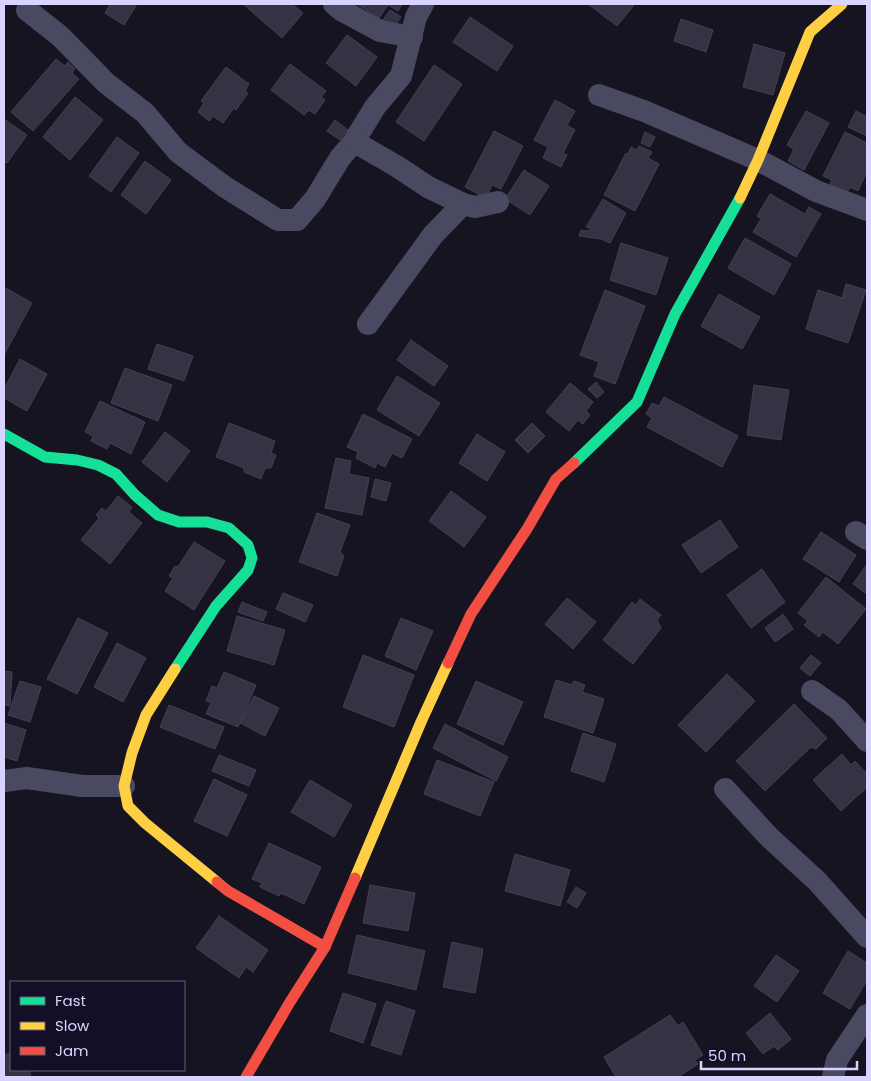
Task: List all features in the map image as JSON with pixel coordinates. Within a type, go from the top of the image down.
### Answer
[{"type":"street","points":[[334,4],[341,10],[380,31],[412,38]]},
{"type":"street","points":[[27,10],[60,36],[106,82],[144,112],[178,152],[225,188],[278,220],[297,220],[315,199],[375,107],[401,76],[416,17],[423,4]]},
{"type":"street","points":[[246,1077],[324,947],[421,722],[471,614],[556,479],[637,402],[674,314],[740,198],[758,160],[810,32],[842,4]]},
{"type":"street","points":[[599,95],[644,111],[758,160],[816,191],[867,210]]},
{"type":"street","points":[[353,143],[360,144],[428,187],[463,204],[476,207],[498,202]]},
{"type":"street","points":[[368,324],[433,234],[463,204]]},
{"type":"street","points":[[4,434],[45,457],[77,460],[98,465],[116,474],[135,495],[158,515],[179,522],[207,522],[229,528],[248,545],[252,558],[248,570],[216,606],[146,715],[132,753],[124,786],[128,806],[145,823],[228,891],[324,947]]},
{"type":"street","points":[[812,691],[839,710],[867,741]]},
{"type":"street","points":[[4,781],[27,778],[82,786],[124,786]]},
{"type":"street","points":[[725,790],[768,836],[817,882],[867,937]]},
{"type":"street","points":[[833,1077],[837,1060],[867,1015]]},
{"type":"building","points":[[110,4],[137,4],[124,25],[105,13]]},
{"type":"building","points":[[243,4],[292,4],[303,13],[282,38]]},
{"type":"building","points":[[357,4],[402,4],[398,11],[388,5],[379,18]]},
{"type":"building","points":[[588,4],[635,4],[617,26]]},
{"type":"building","points":[[390,10],[401,17],[394,27],[383,20]]},
{"type":"building","points":[[470,17],[513,46],[497,71],[453,42]]},
{"type":"building","points":[[681,19],[713,30],[706,52],[674,41]]},
{"type":"building","points":[[347,35],[377,57],[356,86],[326,63]]},
{"type":"building","points":[[754,44],[785,53],[773,95],[743,87]]},
{"type":"building","points":[[56,59],[65,66],[68,62],[75,69],[72,73],[79,79],[33,131],[11,112]]},
{"type":"building","points":[[290,64],[326,91],[321,97],[325,100],[315,114],[309,110],[304,115],[271,90]]},
{"type":"building","points":[[434,65],[462,84],[424,141],[396,122]]},
{"type":"building","points":[[226,67],[249,84],[245,91],[248,93],[236,110],[234,108],[223,123],[213,116],[209,121],[198,112],[204,103],[201,101]]},
{"type":"building","points":[[75,97],[103,120],[70,160],[43,137]]},
{"type":"building","points":[[555,100],[575,111],[567,125],[575,130],[563,153],[567,155],[561,167],[543,158],[548,147],[534,140]]},
{"type":"building","points":[[806,111],[829,123],[804,170],[788,161],[794,149],[787,145]]},
{"type":"building","points":[[856,111],[867,117],[867,136],[848,127]]},
{"type":"building","points":[[4,119],[27,135],[7,163],[4,161]]},
{"type":"building","points":[[335,120],[348,130],[340,140],[327,131]]},
{"type":"building","points":[[494,131],[523,146],[501,189],[492,185],[486,198],[465,187]]},
{"type":"building","points":[[645,132],[655,137],[650,147],[641,143]]},
{"type":"building","points":[[845,132],[867,143],[867,171],[858,191],[850,187],[845,197],[828,188],[832,180],[823,176]]},
{"type":"building","points":[[117,137],[139,153],[111,192],[89,176]]},
{"type":"building","points":[[639,146],[652,152],[648,158],[659,164],[635,211],[604,195],[626,153],[628,154],[631,147],[637,150]]},
{"type":"building","points":[[145,161],[171,180],[146,214],[121,195]]},
{"type":"building","points":[[524,170],[549,186],[530,215],[505,199]]},
{"type":"building","points":[[770,194],[805,214],[809,207],[821,214],[796,257],[753,232],[761,219],[757,216]]},
{"type":"building","points":[[603,199],[626,213],[610,243],[601,239],[579,236],[581,230],[589,231],[591,229],[586,227]]},
{"type":"building","points":[[745,238],[791,264],[774,295],[728,268]]},
{"type":"building","points":[[621,243],[668,258],[656,295],[610,280]]},
{"type":"building","points":[[846,284],[866,290],[848,343],[806,329],[818,290],[842,298]]},
{"type":"building","points":[[4,287],[32,303],[4,355]]},
{"type":"building","points":[[605,290],[645,306],[615,384],[594,376],[599,362],[580,355]]},
{"type":"building","points":[[719,294],[760,317],[742,349],[701,326]]},
{"type":"building","points":[[411,340],[448,366],[434,386],[397,360]]},
{"type":"building","points":[[157,344],[193,356],[184,381],[148,369]]},
{"type":"building","points":[[20,359],[47,374],[27,411],[4,398],[4,389]]},
{"type":"building","points":[[125,368],[172,385],[158,421],[111,403]]},
{"type":"building","points":[[397,376],[440,403],[419,436],[377,410]]},
{"type":"building","points":[[596,382],[604,392],[597,398],[588,389]]},
{"type":"building","points":[[570,383],[593,402],[586,411],[590,415],[583,424],[578,420],[569,431],[546,412]]},
{"type":"building","points":[[754,385],[789,390],[781,440],[747,435]]},
{"type":"building","points":[[664,397],[738,436],[722,467],[647,427],[652,418],[646,414],[652,403],[659,406]]},
{"type":"building","points":[[100,401],[145,422],[131,454],[110,443],[107,449],[91,441],[93,436],[85,432]]},
{"type":"building","points":[[363,414],[412,439],[402,458],[392,453],[385,467],[377,463],[375,468],[356,458],[358,452],[347,447]]},
{"type":"building","points":[[229,423],[275,441],[271,453],[276,455],[271,468],[265,468],[261,479],[244,472],[244,468],[216,457]]},
{"type":"building","points":[[532,423],[545,436],[528,453],[515,440]]},
{"type":"building","points":[[165,432],[190,451],[167,482],[142,462]]},
{"type":"building","points":[[477,434],[505,452],[487,481],[459,463]]},
{"type":"building","points":[[336,458],[351,461],[349,474],[369,478],[362,515],[325,508]]},
{"type":"building","points":[[375,479],[391,483],[386,501],[371,497]]},
{"type":"building","points":[[451,491],[486,517],[464,547],[429,521]]},
{"type":"building","points":[[118,496],[132,507],[129,512],[142,523],[110,564],[81,540],[99,518],[96,515],[102,508],[106,511]]},
{"type":"building","points":[[317,513],[350,525],[340,552],[344,556],[337,576],[299,562]]},
{"type":"building","points":[[720,520],[738,547],[701,573],[682,545]]},
{"type":"building","points":[[821,532],[856,555],[839,582],[803,559]]},
{"type":"building","points":[[194,542],[225,561],[194,610],[165,591],[173,578],[169,576],[175,566],[178,567]]},
{"type":"building","points":[[867,564],[867,594],[853,584]]},
{"type":"building","points":[[762,569],[785,602],[751,628],[727,595]]},
{"type":"building","points":[[826,577],[866,609],[838,644],[823,632],[819,637],[804,625],[808,621],[798,613]]},
{"type":"building","points":[[283,593],[313,605],[305,622],[276,609]]},
{"type":"building","points":[[567,598],[596,622],[573,649],[545,624]]},
{"type":"building","points":[[640,599],[661,615],[657,620],[661,628],[633,664],[603,640],[632,602],[636,605]]},
{"type":"building","points":[[242,602],[267,612],[263,621],[238,612]]},
{"type":"building","points":[[783,614],[793,629],[775,642],[765,628]]},
{"type":"building","points":[[237,616],[285,630],[274,665],[227,651]]},
{"type":"building","points":[[78,618],[108,633],[77,694],[47,679]]},
{"type":"building","points":[[401,618],[433,631],[416,670],[385,656]]},
{"type":"building","points":[[117,643],[146,658],[123,702],[94,687]]},
{"type":"building","points":[[363,655],[414,675],[394,727],[343,707]]},
{"type":"building","points":[[811,655],[821,663],[810,676],[800,668]]},
{"type":"building","points":[[4,671],[12,672],[10,706],[4,705]]},
{"type":"building","points":[[224,672],[256,685],[238,727],[206,714],[211,703],[206,701],[212,686],[217,688]]},
{"type":"building","points":[[727,674],[755,701],[706,752],[678,725]]},
{"type":"building","points":[[556,680],[572,685],[574,681],[585,685],[582,692],[604,699],[593,733],[544,717]]},
{"type":"building","points":[[20,681],[41,687],[30,722],[8,715]]},
{"type":"building","points":[[476,681],[523,702],[503,745],[457,724]]},
{"type":"building","points":[[254,696],[279,708],[265,736],[240,723]]},
{"type":"building","points":[[794,704],[827,738],[816,749],[811,747],[765,791],[736,761]]},
{"type":"building","points":[[169,705],[224,727],[215,749],[160,727]]},
{"type":"building","points":[[4,723],[26,730],[17,761],[4,757]]},
{"type":"building","points":[[445,724],[508,757],[496,781],[433,748]]},
{"type":"building","points":[[583,733],[616,744],[604,782],[571,771]]},
{"type":"building","points":[[842,754],[851,765],[855,761],[867,774],[864,778],[867,782],[867,787],[841,811],[813,780]]},
{"type":"building","points":[[219,755],[256,770],[249,786],[212,771]]},
{"type":"building","points":[[437,760],[494,782],[480,816],[424,794]]},
{"type":"building","points":[[214,779],[247,795],[227,836],[194,821]]},
{"type":"building","points":[[310,780],[352,805],[334,837],[291,812]]},
{"type":"building","points":[[269,843],[321,867],[304,904],[281,893],[279,896],[260,887],[262,883],[252,879]]},
{"type":"building","points":[[515,854],[570,870],[560,906],[505,891]]},
{"type":"building","points":[[370,885],[415,893],[408,931],[363,923]]},
{"type":"building","points":[[576,887],[586,893],[577,908],[567,902]]},
{"type":"building","points":[[219,916],[268,950],[253,972],[246,967],[239,978],[196,948]]},
{"type":"building","points":[[357,935],[425,951],[416,990],[348,973]]},
{"type":"building","points":[[452,942],[483,949],[475,993],[443,987]]},
{"type":"building","points":[[848,951],[867,963],[867,980],[850,1009],[823,993]]},
{"type":"building","points":[[776,955],[799,971],[777,1002],[754,986]]},
{"type":"building","points":[[343,993],[376,1004],[363,1043],[330,1031]]},
{"type":"building","points":[[386,1001],[415,1011],[401,1055],[371,1045]]},
{"type":"building","points":[[770,1013],[791,1039],[778,1050],[774,1046],[763,1054],[746,1033]]},
{"type":"building","points":[[670,1015],[678,1026],[683,1022],[703,1055],[695,1060],[698,1064],[678,1077],[616,1077],[604,1057]]},
{"type":"building","points":[[10,1053],[10,1071],[29,1071],[31,1077],[4,1077],[4,1055]]},
{"type":"traffic: fast","points":[[574,463],[637,402],[675,314],[740,198]]},
{"type":"traffic: fast","points":[[4,434],[45,457],[77,460],[98,465],[116,474],[135,495],[158,515],[179,522],[207,522],[229,528],[248,545],[252,558],[248,570],[216,606],[175,669]]},
{"type":"traffic: slow","points":[[740,198],[758,160],[810,32],[842,4]]},
{"type":"traffic: slow","points":[[355,878],[448,663]]},
{"type":"traffic: slow","points":[[175,669],[146,715],[132,753],[124,786],[128,806],[145,823],[217,882]]},
{"type":"traffic: jam","points":[[448,663],[471,614],[527,529],[556,479],[574,463]]},
{"type":"traffic: jam","points":[[246,1077],[325,947],[355,878]]},
{"type":"traffic: jam","points":[[217,882],[228,891],[325,947]]}]
